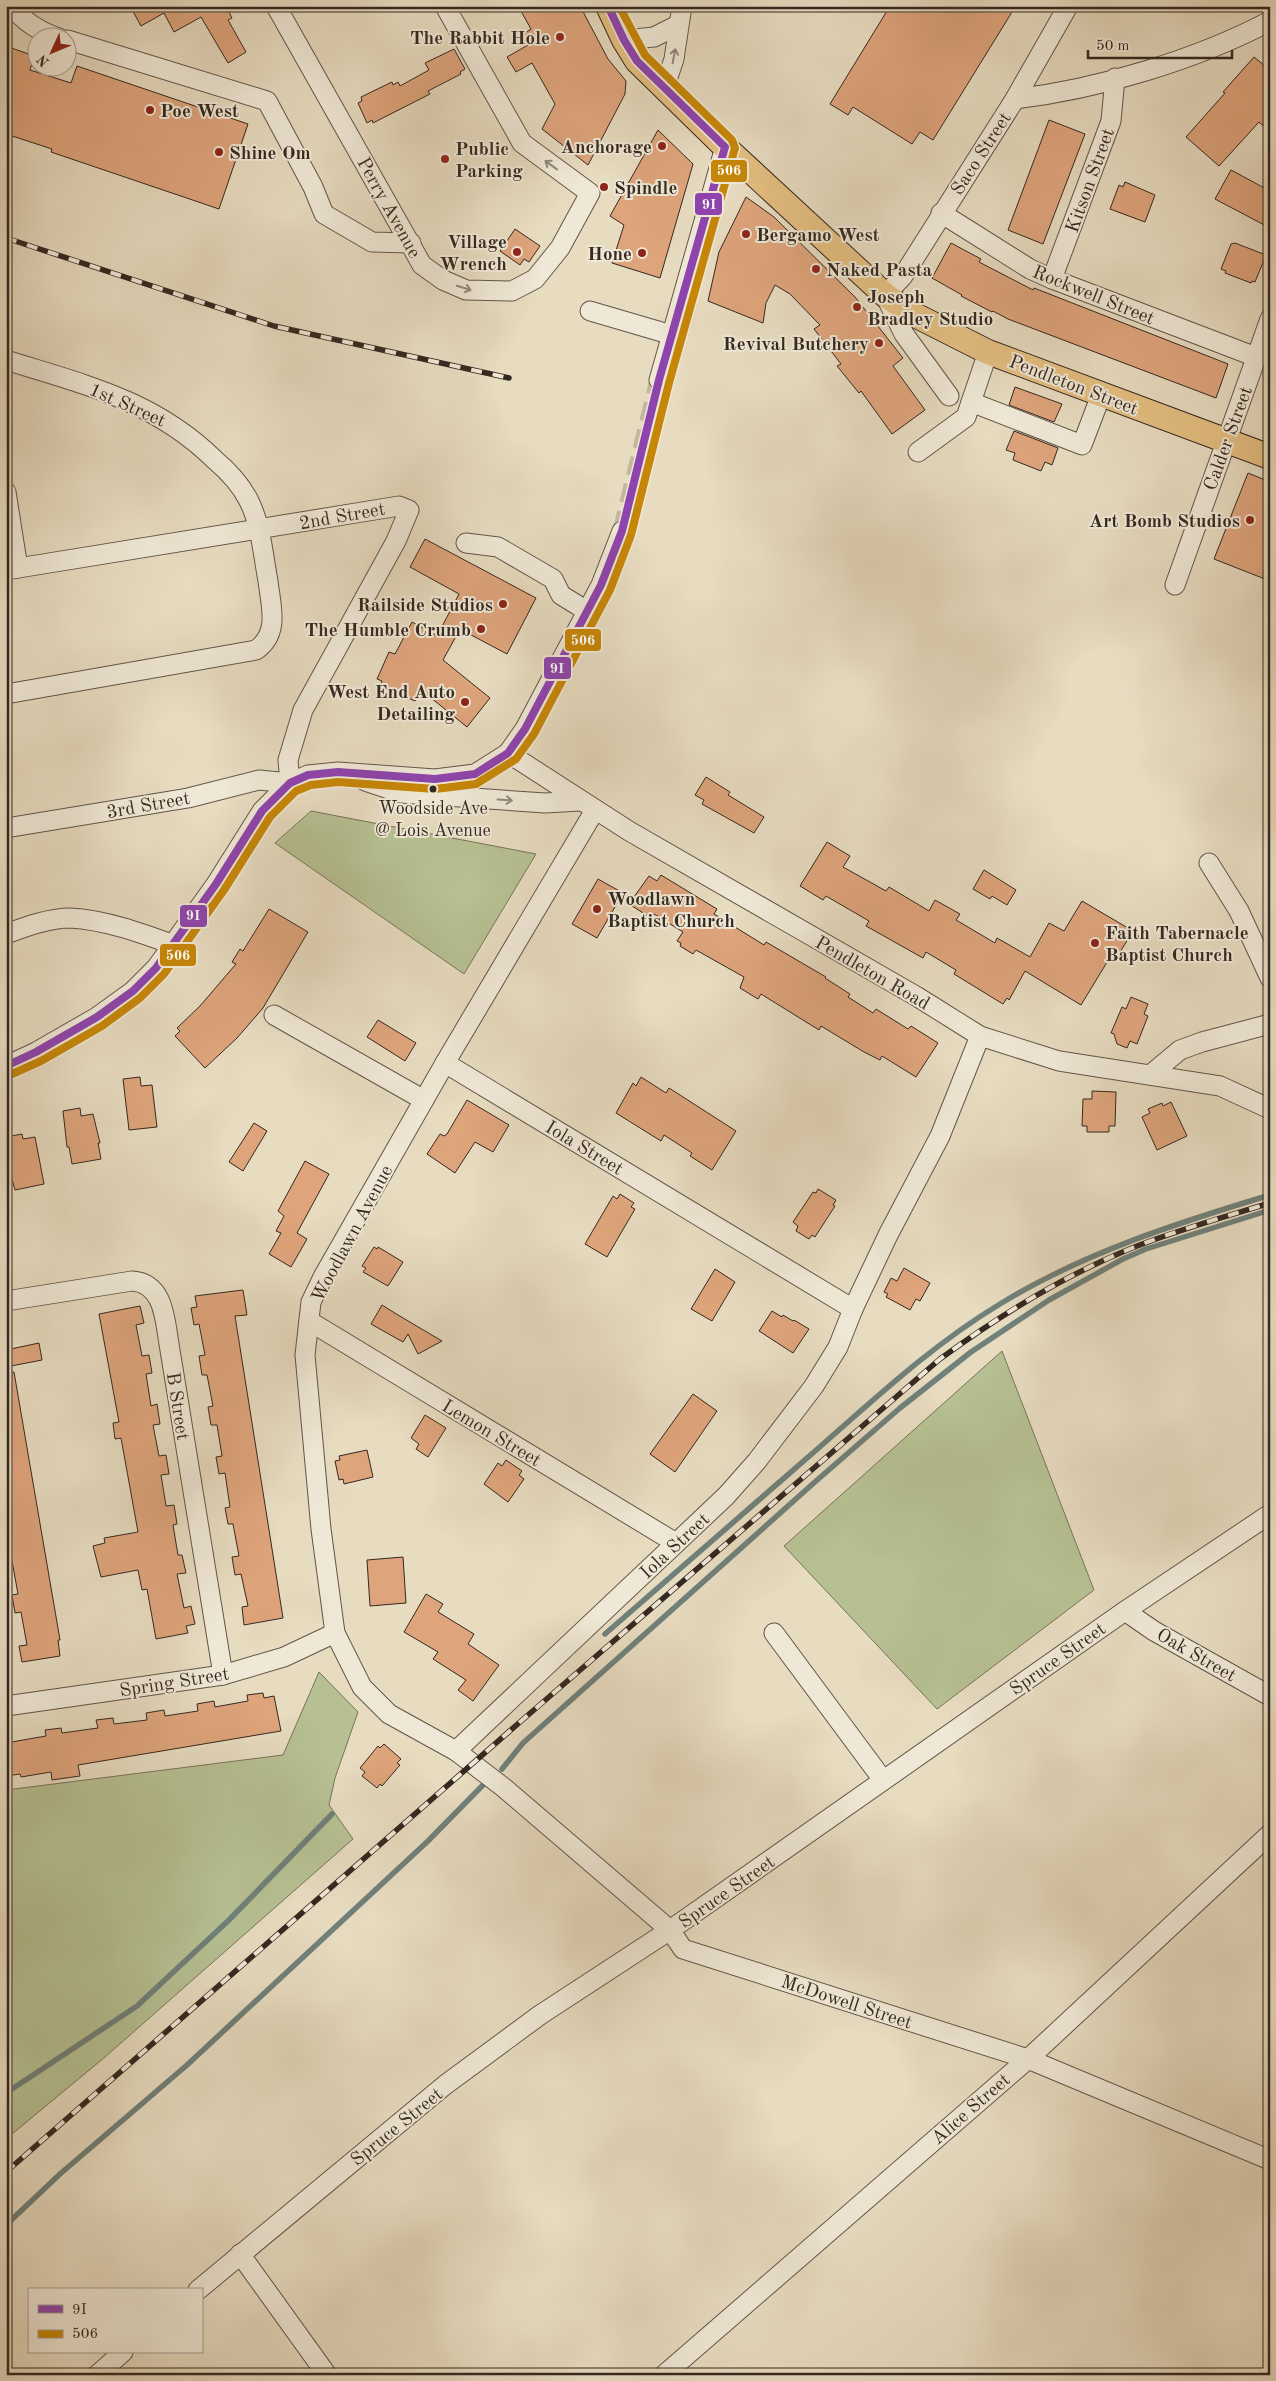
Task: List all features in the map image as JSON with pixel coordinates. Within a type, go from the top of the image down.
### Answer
[{"type":"main road","name":"Pendleton Street","points":[[608,6],[624,40],[637,61],[665,86],[725,147],[885,295],[911,313],[988,352],[1270,457]]},
{"type":"street","points":[[13,6],[16,12],[38,28]]},
{"type":"street","name":"Perry Avenue","points":[[276,6],[422,265],[443,280],[466,290],[512,290],[535,279],[560,248],[590,193],[522,143],[445,6]]},
{"type":"street","points":[[665,86],[674,59],[682,6]]},
{"type":"street","name":"Saco Street","points":[[885,295],[903,276],[941,213],[1015,99],[1068,6]]},
{"type":"street","points":[[1015,99],[1045,95],[1155,68],[1219,46],[1270,21]]},
{"type":"street","points":[[624,40],[654,37],[678,25]]},
{"type":"street","points":[[78,43],[267,101],[313,187],[324,214],[372,242],[411,243]]},
{"type":"street","name":"Kitson Street","points":[[1052,279],[1111,121],[1115,78]]},
{"type":"street","points":[[659,380],[725,147]]},
{"type":"street","name":"Rockwell Street","points":[[941,213],[1030,269],[1256,357]]},
{"type":"street","name":"Pendleton Street","points":[[885,295],[904,334],[949,396]]},
{"type":"street","points":[[590,311],[672,335]]},
{"type":"street","name":"Calder Street","points":[[1175,585],[1225,440],[1270,319]]},
{"type":"street","points":[[918,452],[966,417],[988,352]]},
{"type":"street","name":"1st Street","points":[[6,360],[121,398],[166,420],[226,469],[249,502],[260,530],[272,620],[266,643],[256,650],[6,694]]},
{"type":"street","points":[[972,402],[1082,445],[1101,395]]},
{"type":"street","points":[[6,492],[12,569]]},
{"type":"street","name":"2nd Street","points":[[12,569],[399,506],[409,510],[396,541],[303,710],[288,760],[290,783]]},
{"type":"street","points":[[6,1066],[44,1048],[97,1017],[133,991],[156,968],[174,945],[262,811],[290,783],[308,775],[338,772],[435,779],[475,774],[508,753],[525,729],[601,585],[622,531]]},
{"type":"street","points":[[466,543],[498,547],[553,579],[561,595],[587,611]]},
{"type":"street","name":"Pendleton Road","points":[[508,753],[588,805],[980,1036],[1059,1061],[1220,1086],[1270,1109]]},
{"type":"street","points":[[338,772],[401,793],[588,805]]},
{"type":"street","name":"3rd Street","points":[[6,828],[188,798],[259,780],[290,783]]},
{"type":"street","name":"Woodlawn Avenue","points":[[473,1764],[456,1751],[389,1714],[376,1702],[362,1687],[335,1633],[321,1529],[305,1356],[311,1302],[323,1277],[445,1063],[588,805]]},
{"type":"street","points":[[1209,863],[1239,911],[1270,978]]},
{"type":"street","points":[[6,934],[26,926],[69,918],[123,927],[174,945]]},
{"type":"street","points":[[274,1015],[424,1100]]},
{"type":"street","points":[[1150,1075],[1180,1050],[1202,1042],[1270,1024]]},
{"type":"street","name":"Iola Street","points":[[456,1751],[726,1496],[757,1461],[826,1368],[838,1348],[853,1309],[940,1136],[980,1036]]},
{"type":"street","name":"Iola Street","points":[[445,1063],[853,1309]]},
{"type":"street","name":"B Street","points":[[6,1301],[132,1281],[141,1282],[155,1291],[160,1300],[170,1350],[223,1674]]},
{"type":"street","name":"Lemon Street","points":[[309,1320],[676,1543]]},
{"type":"street","name":"Spruce Street","points":[[200,2288],[445,2085],[540,2015],[670,1930],[1124,1611],[1270,1514]]},
{"type":"street","name":"Oak Street","points":[[1124,1611],[1270,1696]]},
{"type":"street","points":[[774,1632],[884,1780]]},
{"type":"street","name":"Spring Street","points":[[6,1706],[223,1674],[284,1657],[335,1633]]},
{"type":"street","name":"McDowell Street","points":[[473,1764],[670,1930],[683,1949],[1028,2059],[1270,2160]]},
{"type":"street","name":"Alice Street","points":[[664,2375],[1028,2059],[1270,1834]]},
{"type":"street","points":[[240,2254],[327,2375]]},
{"type":"street","points":[[96,2375],[121,2354]]},
{"type":"green space","points":[[311,811],[536,854],[464,974],[275,843]]},
{"type":"green space","points":[[1002,1351],[1094,1590],[937,1709],[784,1546]]},
{"type":"green space","points":[[319,1672],[358,1712],[335,1778],[329,1805],[353,1839],[105,2057],[6,2139],[6,1790],[283,1755]]},
{"type":"building","points":[[130,6],[226,6],[232,18],[228,20],[246,52],[228,63],[201,17],[174,32],[164,13],[141,26]]},
{"type":"building","points":[[518,6],[580,6],[608,59],[626,81],[625,94],[588,165],[542,129],[555,104],[532,63],[516,72],[507,57],[528,45],[522,35],[531,29]]},
{"type":"building","points":[[890,6],[1003,6],[1012,12],[933,140],[920,132],[912,144],[853,107],[848,115],[830,104]]},
{"type":"building","points":[[6,46],[28,54],[28,78],[55,78],[71,83],[73,78],[78,78],[78,66],[248,124],[219,209],[51,152],[52,149],[6,134]]},
{"type":"building","points":[[454,49],[465,69],[460,72],[461,74],[428,91],[430,94],[373,123],[372,120],[367,123],[358,103],[362,101],[361,97],[392,82],[393,85],[398,82],[400,86],[429,70],[425,63]]},
{"type":"building","points":[[1254,57],[1270,70],[1270,132],[1259,122],[1219,166],[1186,137]]},
{"type":"building","points":[[1049,120],[1085,134],[1043,244],[1008,230]]},
{"type":"building","points":[[658,130],[693,164],[660,278],[612,263],[624,225],[610,216]]},
{"type":"building","points":[[1231,170],[1270,191],[1270,228],[1215,199]]},
{"type":"building","points":[[1125,182],[1155,195],[1145,222],[1110,209],[1119,185],[1123,187]]},
{"type":"building","points":[[746,197],[774,217],[855,297],[903,358],[893,366],[925,410],[892,434],[861,391],[859,393],[837,366],[841,364],[814,329],[820,325],[790,294],[775,285],[766,303],[763,323],[708,301],[719,252]]},
{"type":"building","name":"Village Wrench","points":[[515,229],[540,246],[529,262],[524,259],[520,265],[500,251]]},
{"type":"building","points":[[951,243],[981,259],[979,262],[1033,290],[1034,288],[1228,364],[1216,398],[1008,319],[961,296],[932,278]]},
{"type":"building","points":[[1235,243],[1266,255],[1255,282],[1252,281],[1251,283],[1225,273],[1226,271],[1221,269],[1231,244]]},
{"type":"building","points":[[1015,387],[1062,404],[1054,422],[1009,405]]},
{"type":"building","points":[[1014,431],[1058,448],[1052,465],[1045,462],[1041,471],[1013,460],[1015,453],[1006,450]]},
{"type":"building","name":"Art Bomb Studios","points":[[1248,473],[1270,482],[1270,581],[1214,559]]},
{"type":"building","points":[[425,539],[536,598],[507,654],[460,629],[443,660],[490,698],[467,727],[420,689],[415,701],[380,686],[382,681],[377,679],[389,652],[395,654],[412,622],[437,636],[459,594],[410,567]]},
{"type":"building","points":[[706,777],[730,792],[728,795],[764,817],[754,833],[702,804],[704,800],[695,795]]},
{"type":"building","points":[[827,842],[850,856],[843,867],[886,891],[889,887],[929,911],[935,900],[960,914],[956,920],[995,943],[997,938],[1030,957],[1049,923],[1064,931],[1082,901],[1133,931],[1117,957],[1112,954],[1081,1005],[1025,971],[1009,1000],[1007,998],[1003,1004],[954,974],[956,970],[926,952],[923,958],[866,926],[869,921],[826,896],[823,900],[800,886]]},
{"type":"building","points":[[984,870],[1016,890],[1007,905],[992,896],[990,899],[973,889]]},
{"type":"building","points":[[661,875],[717,909],[714,914],[764,945],[766,942],[826,977],[850,994],[848,997],[873,1013],[876,1009],[908,1029],[911,1026],[938,1043],[916,1077],[882,1056],[880,1060],[864,1052],[821,1026],[819,1030],[761,994],[758,999],[740,988],[744,977],[696,950],[693,954],[680,946],[681,943],[677,941],[683,932],[654,914],[651,918],[629,904],[649,876],[657,881]]},
{"type":"building","name":"Woodlawn Baptist Church","points":[[598,879],[623,893],[597,938],[572,924]]},
{"type":"building","points":[[269,909],[308,932],[263,1008],[237,1038],[205,1068],[175,1036],[180,1031],[177,1028],[200,1006],[236,964],[232,962],[240,949],[243,951]]},
{"type":"building","points":[[1131,997],[1148,1004],[1144,1014],[1148,1016],[1137,1044],[1130,1041],[1127,1048],[1117,1044],[1114,1034],[1111,1033],[1122,1007],[1126,1009]]},
{"type":"building","points":[[378,1020],[416,1043],[405,1061],[367,1037]]},
{"type":"building","points":[[140,1077],[141,1086],[152,1085],[157,1127],[129,1130],[123,1079]]},
{"type":"building","points":[[641,1077],[666,1093],[669,1088],[736,1131],[712,1170],[690,1156],[692,1153],[664,1135],[661,1141],[616,1113],[633,1083],[636,1086]]},
{"type":"building","points":[[1092,1091],[1116,1092],[1115,1126],[1109,1126],[1109,1132],[1087,1132],[1087,1126],[1082,1126],[1083,1099],[1092,1099]]},
{"type":"building","points":[[467,1100],[509,1125],[493,1152],[475,1142],[455,1173],[427,1154],[440,1134],[444,1136],[447,1134]]},
{"type":"building","points":[[1171,1102],[1187,1136],[1157,1150],[1142,1117],[1150,1113],[1148,1109],[1162,1103],[1163,1106]]},
{"type":"building","points":[[80,1108],[81,1116],[93,1114],[100,1143],[98,1143],[101,1159],[72,1164],[69,1147],[67,1147],[63,1111]]},
{"type":"building","points":[[254,1123],[267,1131],[243,1171],[229,1162]]},
{"type":"building","points":[[22,1134],[23,1139],[35,1137],[44,1184],[15,1190],[6,1158],[6,1137]]},
{"type":"building","points":[[305,1161],[329,1174],[297,1233],[307,1239],[291,1267],[269,1254],[281,1233],[276,1231],[284,1216],[278,1211]]},
{"type":"building","points":[[818,1189],[836,1200],[833,1205],[835,1206],[815,1237],[812,1235],[809,1239],[796,1231],[798,1226],[793,1222],[813,1192],[816,1193]]},
{"type":"building","points":[[620,1194],[634,1203],[631,1207],[635,1209],[607,1257],[585,1244],[613,1196],[617,1199]]},
{"type":"building","points":[[374,1247],[377,1249],[378,1247],[403,1262],[388,1286],[363,1272],[366,1268],[362,1266]]},
{"type":"building","points":[[904,1268],[930,1283],[920,1301],[916,1299],[910,1310],[886,1297],[888,1294],[884,1292],[891,1278],[897,1281]]},
{"type":"building","points":[[715,1269],[735,1282],[712,1321],[691,1309]]},
{"type":"building","points":[[243,1290],[247,1315],[235,1316],[283,1618],[244,1625],[242,1607],[248,1606],[241,1574],[235,1575],[232,1557],[239,1556],[233,1524],[228,1524],[225,1508],[230,1507],[225,1473],[219,1474],[216,1457],[222,1456],[217,1425],[211,1425],[208,1407],[213,1406],[207,1375],[202,1375],[199,1356],[205,1355],[199,1324],[194,1325],[191,1308],[197,1307],[195,1296]]},
{"type":"building","points":[[382,1305],[442,1341],[418,1354],[408,1334],[403,1342],[371,1324]]},
{"type":"building","points":[[140,1306],[144,1323],[136,1325],[142,1356],[149,1355],[152,1373],[146,1374],[151,1406],[157,1404],[160,1424],[153,1425],[159,1456],[166,1455],[169,1474],[161,1475],[166,1506],[174,1505],[177,1524],[173,1525],[178,1555],[182,1555],[186,1573],[177,1574],[184,1608],[191,1606],[195,1624],[186,1626],[188,1633],[156,1639],[147,1589],[142,1590],[138,1570],[101,1577],[93,1546],[105,1543],[104,1538],[138,1532],[121,1438],[115,1439],[113,1423],[119,1422],[99,1314]]},
{"type":"building","points":[[772,1311],[782,1317],[783,1315],[794,1320],[809,1329],[793,1353],[759,1331]]},
{"type":"building","points":[[39,1343],[42,1360],[6,1367],[6,1350]]},
{"type":"building","points":[[14,1372],[60,1640],[58,1640],[60,1656],[22,1662],[19,1646],[27,1645],[21,1612],[15,1613],[12,1595],[18,1594],[12,1561],[6,1562],[6,1545],[9,1544],[6,1526],[6,1373]]},
{"type":"building","points":[[693,1394],[717,1411],[675,1472],[650,1454]]},
{"type":"building","points":[[425,1415],[446,1428],[428,1457],[416,1449],[419,1444],[411,1438]]},
{"type":"building","points":[[367,1450],[373,1477],[344,1484],[343,1479],[339,1480],[335,1461],[340,1460],[339,1456]]},
{"type":"building","points":[[506,1460],[522,1471],[519,1475],[524,1479],[508,1502],[484,1484],[498,1463],[502,1466]]},
{"type":"building","points":[[403,1557],[406,1603],[370,1606],[367,1560]]},
{"type":"building","points":[[426,1594],[443,1604],[438,1612],[474,1634],[468,1644],[499,1665],[473,1701],[458,1690],[466,1680],[433,1659],[438,1652],[404,1632]]},
{"type":"building","points":[[263,1693],[264,1698],[274,1696],[281,1731],[78,1765],[80,1776],[52,1780],[51,1772],[21,1777],[20,1774],[6,1776],[6,1743],[46,1736],[45,1730],[61,1728],[62,1733],[98,1728],[96,1720],[113,1718],[114,1724],[147,1720],[146,1713],[164,1710],[165,1716],[198,1711],[197,1704],[214,1701],[215,1707],[248,1701],[247,1695]]},
{"type":"building","points":[[384,1744],[401,1759],[397,1763],[400,1765],[382,1786],[380,1784],[377,1788],[362,1776],[365,1772],[360,1768],[378,1746],[380,1748]]},
{"type":"waterway","points":[[605,1634],[886,1389],[976,1319],[1032,1286],[1097,1254],[1166,1228],[1270,1195]]},
{"type":"waterway","points":[[502,1769],[523,1743],[816,1481],[900,1408],[971,1352],[1049,1300],[1123,1259],[1146,1249],[1270,1210]]},
{"type":"waterway","points":[[6,2225],[60,2174],[187,2065],[428,1841],[483,1785]]},
{"type":"waterway","points":[[6,2093],[137,2006],[229,1920],[332,1814]]},
{"type":"tunnel","points":[[622,531],[659,380]]},
{"type":"railway","points":[[6,238],[274,326],[509,378]]},
{"type":"railway","points":[[6,2172],[520,1722],[940,1359],[1009,1312],[1057,1284],[1106,1259],[1166,1235],[1270,1203]]},
{"type":"transit line","name":"9I","points":[[6,1066],[36,1052],[97,1017],[133,991],[156,968],[216,884],[262,811],[290,783],[308,775],[338,772],[435,779],[475,774],[508,753],[525,729],[601,585],[622,531],[659,380],[725,147],[637,61],[624,40],[608,6]]},
{"type":"transit line","name":"506","points":[[10,1075],[41,1061],[102,1026],[140,998],[164,974],[224,890],[270,817],[296,791],[311,785],[338,782],[435,789],[476,784],[516,759],[534,734],[610,590],[631,535],[669,383],[735,148],[732,140],[645,55],[619,6]]},
{"type":"place","name":"The Rabbit Hole","points":[[560,37]]},
{"type":"place","name":"Poe West","points":[[150,110]]},
{"type":"place","name":"Anchorage","points":[[662,146]]},
{"type":"place","name":"Shine Om","points":[[219,152]]},
{"type":"place","name":"Public Parking","points":[[445,159]]},
{"type":"place","name":"Spindle","points":[[604,187]]},
{"type":"place","name":"Bergamo West","points":[[746,234]]},
{"type":"place","name":"Village Wrench","points":[[517,252]]},
{"type":"place","name":"Hone","points":[[642,253]]},
{"type":"place","name":"Naked Pasta","points":[[816,269]]},
{"type":"place","name":"Joseph Bradley Studio","points":[[857,307]]},
{"type":"place","name":"Revival Butchery","points":[[879,343]]},
{"type":"place","name":"Art Bomb Studios","points":[[1250,520]]},
{"type":"place","name":"Railside Studios","points":[[503,604]]},
{"type":"place","name":"The Humble Crumb","points":[[481,629]]},
{"type":"place","name":"West End Auto Detailing","points":[[465,702]]},
{"type":"place","name":"Woodside Ave @ Lois Avenue","points":[[433,789]]},
{"type":"place","name":"Woodlawn Baptist Church","points":[[597,909]]},
{"type":"place","name":"Faith Tabernacle Baptist Church","points":[[1095,943]]}]
